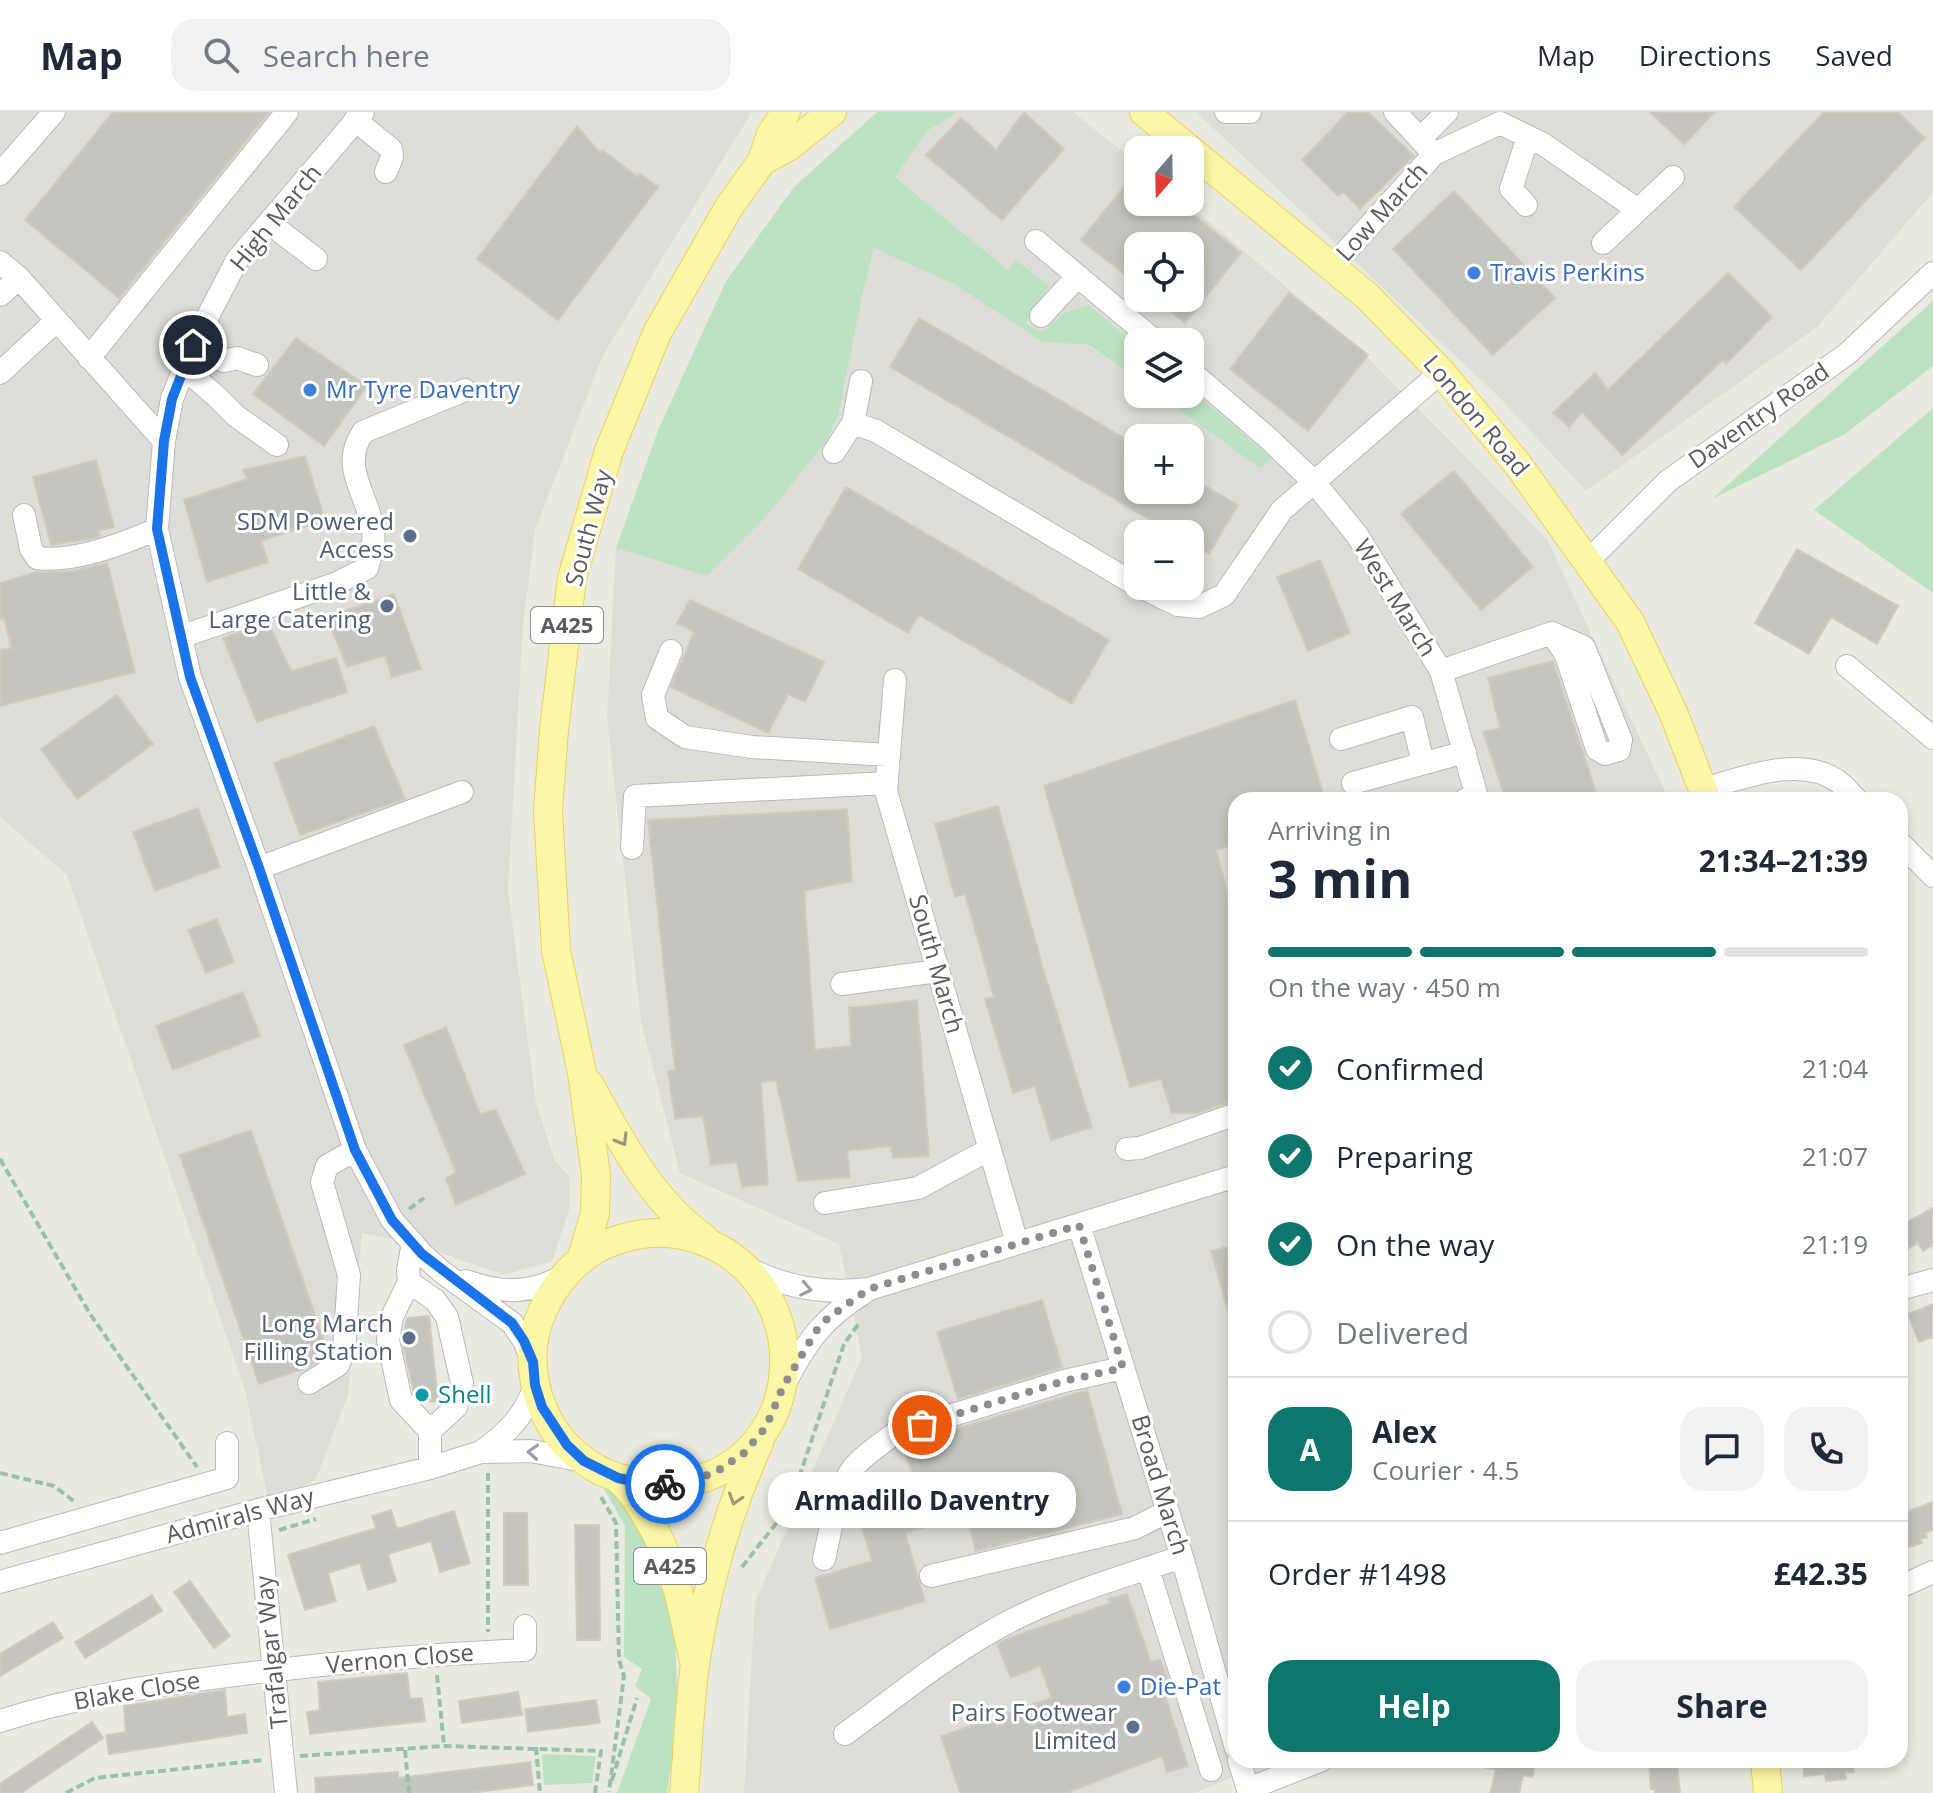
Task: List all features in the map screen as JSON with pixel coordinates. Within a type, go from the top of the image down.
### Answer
[{"type":"main road","name":"South Way","points":[[573,1267],[595,1214],[597,1189],[582,1073],[556,950],[548,811],[572,578],[609,451],[657,333],[706,244],[762,161],[771,134],[786,112]]},
{"type":"main road","name":"South Way","points":[[762,161],[788,147],[832,112]]},
{"type":"main road","name":"London Road","points":[[1144,112],[1367,296],[1441,372],[1519,466],[1630,622],[1673,712],[1704,792]]},
{"type":"main road","name":"South Way","points":[[582,1073],[654,1192],[685,1224],[719,1247]]},
{"type":"main road","points":[[663,1233],[692,1237],[719,1247],[746,1267],[767,1293],[780,1322],[786,1355],[783,1387],[766,1427],[744,1453],[716,1472],[684,1483],[607,1484],[567,1445],[542,1407],[534,1373],[534,1338],[540,1315],[551,1294],[573,1267],[606,1244],[633,1235],[663,1233]]},
{"type":"main road","name":"A425","points":[[684,1793],[695,1666],[714,1569],[739,1487],[766,1427]]},
{"type":"main road","name":"A425","points":[[607,1484],[643,1512],[663,1547],[682,1605],[695,1666]]},
{"type":"main road","points":[[1766,1768],[1768,1793]]},
{"type":"street","points":[[0,174],[54,112]]},
{"type":"street","points":[[89,358],[118,318],[287,112]]},
{"type":"street","points":[[1226,112],[1250,112]]},
{"type":"street","points":[[1395,112],[1427,147],[1447,112]]},
{"type":"street","points":[[359,116],[391,149],[392,157],[386,172]]},
{"type":"street","name":"High March","points":[[359,116],[237,260],[193,345],[172,399],[164,441],[157,529],[190,677],[355,1150],[392,1220],[442,1272],[512,1323],[524,1341],[534,1373]]},
{"type":"street","name":"Low March","points":[[1333,266],[1427,147],[1500,123],[1543,144],[1638,210]]},
{"type":"street","points":[[1526,205],[1511,189],[1528,137]]},
{"type":"street","points":[[1603,243],[1673,177]]},
{"type":"street","points":[[269,223],[316,259]]},
{"type":"street","points":[[1036,241],[1139,328]]},
{"type":"street","points":[[0,262],[19,278],[164,441]]},
{"type":"street","name":"Daventry Road","points":[[1588,561],[1668,481],[1847,354],[1933,273]]},
{"type":"street","points":[[1041,316],[1078,276]]},
{"type":"street","points":[[0,295],[19,278]]},
{"type":"street","points":[[0,373],[56,321]]},
{"type":"street","points":[[193,345],[224,361],[237,358],[257,365]]},
{"type":"street","points":[[185,369],[236,416],[277,445]]},
{"type":"street","points":[[1167,600],[1178,605],[1199,607],[1224,595],[1282,510],[1441,372]]},
{"type":"street","points":[[834,452],[853,423],[861,381]]},
{"type":"street","name":"West March","points":[[1204,383],[1314,482],[1357,535],[1441,671],[1476,792]]},
{"type":"street","points":[[183,636],[335,584],[367,568],[374,549],[373,529],[352,462],[354,446],[363,432],[465,390]]},
{"type":"street","points":[[853,423],[876,431],[1124,577]]},
{"type":"street","points":[[24,515],[31,549],[37,558],[51,560],[121,544],[157,529]]},
{"type":"street","points":[[1441,671],[1552,633],[1584,647],[1621,740],[1619,750],[1605,754],[1597,749],[1566,655],[1552,633]]},
{"type":"street","points":[[671,651],[653,695],[657,718],[685,737],[752,747],[889,755]]},
{"type":"street","points":[[1847,666],[1933,738]]},
{"type":"street","name":"South March","points":[[895,680],[886,791],[1017,1243]]},
{"type":"street","points":[[1341,739],[1412,717],[1423,763]]},
{"type":"street","points":[[1353,783],[1465,752]]},
{"type":"street","points":[[1715,792],[1792,768],[1817,772],[1838,781],[1849,792]]},
{"type":"street","points":[[632,848],[635,796],[887,783]]},
{"type":"street","points":[[259,868],[462,792]]},
{"type":"street","points":[[1908,851],[1933,876]]},
{"type":"street","points":[[842,984],[938,971]]},
{"type":"street","points":[[1127,1149],[1140,1148],[1228,1117]]},
{"type":"street","points":[[825,1203],[918,1188],[990,1149]]},
{"type":"street","points":[[309,1383],[338,1365],[344,1352],[349,1275],[322,1182],[327,1166],[355,1150]]},
{"type":"street","points":[[746,1267],[782,1284],[801,1289],[842,1292],[869,1289],[1228,1178]]},
{"type":"street","name":"Broad March","points":[[1079,1225],[1182,1557],[1228,1720]]},
{"type":"street","points":[[413,1243],[409,1282],[392,1317],[388,1340],[401,1400],[430,1431],[430,1468]]},
{"type":"street","name":"High March","points":[[442,1272],[485,1288],[504,1291],[540,1287],[573,1267]]},
{"type":"street","points":[[1908,1287],[1933,1280]]},
{"type":"street","points":[[409,1282],[435,1300],[447,1317],[462,1383],[456,1407],[430,1431]]},
{"type":"street","points":[[783,1387],[816,1331],[828,1318],[869,1289]]},
{"type":"street","points":[[824,1559],[840,1493],[852,1469],[897,1432],[1064,1381],[1123,1368]]},
{"type":"street","name":"Admirals Way","points":[[481,1452],[516,1423],[530,1401],[534,1373]]},
{"type":"street","points":[[0,1543],[227,1478],[227,1443]]},
{"type":"street","name":"Admirals Way","points":[[0,1582],[481,1452],[531,1451],[584,1461]]},
{"type":"street","name":"Trafalgar Way","points":[[258,1510],[286,1793]]},
{"type":"street","points":[[931,1576],[1135,1528],[1168,1511]]},
{"type":"street","points":[[845,1734],[988,1633],[1028,1613],[1182,1557]]},
{"type":"street","points":[[1148,1569],[1211,1770]]},
{"type":"street","points":[[1908,1583],[1933,1572]]},
{"type":"street","name":"Vernon Close","points":[[275,1670],[434,1653],[525,1650],[525,1626]]},
{"type":"street","name":"Blake Close","points":[[0,1721],[40,1708],[116,1691],[275,1670]]},
{"type":"street","points":[[1241,1768],[1248,1791],[1303,1768]]},
{"type":"path","points":[[0,1159],[90,1314],[201,1474]]},
{"type":"path","points":[[405,1211],[424,1198]]},
{"type":"path","points":[[742,1567],[789,1507],[844,1344],[861,1320]]},
{"type":"path","points":[[488,1652],[488,1470],[499,1467]]},
{"type":"path","points":[[0,1473],[54,1486],[72,1498],[83,1518]]},
{"type":"path","points":[[607,1484],[606,1503],[616,1523],[619,1660],[624,1676],[609,1793]]},
{"type":"path","points":[[261,1535],[321,1518]]},
{"type":"path","points":[[434,1653],[444,1746]]},
{"type":"path","points":[[609,1793],[637,1698]]},
{"type":"path","points":[[66,1793],[95,1778],[283,1757],[444,1746],[601,1751],[595,1793]]},
{"type":"path","points":[[536,1747],[540,1793]]},
{"type":"path","points":[[405,1750],[409,1793]]},
{"type":"shaded area","points":[[0,112],[752,112],[603,355],[535,530],[523,625],[508,890],[536,1103],[555,1161],[569,1176],[570,1207],[552,1261],[504,1275],[413,1243],[362,1233],[348,1395],[316,1479],[269,1504],[245,1390],[67,875],[0,817]]},
{"type":"shaded area","points":[[958,112],[1073,112],[1124,153],[1124,216],[1203,216],[1356,346],[1547,539],[1665,792],[1228,792],[1228,1768],[1255,1768],[1194,1793],[744,1793],[755,1602],[862,1357],[839,1244],[680,1173],[641,1022],[607,718],[616,548],[707,576],[766,517],[827,440],[874,247],[954,284],[1042,342],[1088,345],[1124,370],[1124,408],[1177,408],[1199,424],[1124,424],[1124,504],[1204,504],[1204,427],[1260,467],[1271,457],[1204,401],[1204,328],[1124,328],[1124,334],[1089,305],[1065,312],[1042,332],[1026,322],[1048,286],[1016,260],[1008,270],[895,177],[927,131]]},
{"type":"shaded area","points":[[1196,112],[1933,112],[1933,192],[1817,327],[1586,491],[1498,396]]},
{"type":"green space","points":[[877,112],[958,112],[927,131],[895,177],[1008,270],[1016,260],[1049,286],[1026,323],[1042,332],[1065,312],[1089,305],[1124,334],[1124,370],[1089,345],[1042,342],[954,284],[874,248],[838,416],[827,440],[766,517],[707,576],[616,548],[659,428],[726,281],[794,187]]},
{"type":"green space","points":[[1933,301],[1933,366],[1845,434],[1712,499]]},
{"type":"green space","points":[[1204,401],[1272,458],[1260,468],[1204,428],[1204,424],[1199,424],[1176,408],[1204,408]]},
{"type":"green space","points":[[1933,408],[1933,593],[1814,510]]},
{"type":"green space","points":[[602,1485],[614,1488],[643,1521],[674,1613],[678,1715],[667,1793],[617,1793],[651,1699],[635,1686],[642,1669],[624,1657],[625,1526]]},
{"type":"green space","points":[[542,1754],[596,1756],[592,1783],[544,1785]]},
{"type":"building","points":[[113,112],[269,112],[119,298],[25,220]]},
{"type":"building","points":[[1024,112],[1064,149],[1002,220],[926,155],[961,118],[996,150]]},
{"type":"building","points":[[1348,112],[1368,112],[1414,156],[1360,209],[1343,192],[1338,196],[1302,160]]},
{"type":"building","points":[[1650,112],[1715,112],[1684,144]]},
{"type":"building","points":[[1824,112],[1898,112],[1925,138],[1801,270],[1734,207]]},
{"type":"building","points":[[577,126],[600,153],[602,150],[638,177],[640,174],[658,187],[558,320],[477,259]]},
{"type":"building","points":[[1124,186],[1124,216],[1195,216],[1241,253],[1204,299],[1204,232],[1124,232],[1124,274],[1081,240]]},
{"type":"building","name":"Travis Perkins","points":[[1454,191],[1555,298],[1493,355],[1393,249]]},
{"type":"building","points":[[1728,273],[1772,317],[1726,364],[1723,360],[1622,455],[1582,412],[1569,427],[1553,413],[1595,373],[1608,390]]},
{"type":"building","points":[[1289,293],[1368,355],[1308,431],[1230,369]]},
{"type":"building","points":[[1171,312],[1194,312],[1185,323]]},
{"type":"building","points":[[919,318],[1124,438],[1124,504],[1204,504],[1204,485],[1238,505],[1209,554],[1204,551],[1204,520],[1150,520],[890,367]]},
{"type":"building","name":"Mr Tyre Daventry","points":[[296,338],[367,386],[324,446],[253,394]]},
{"type":"building","points":[[305,456],[325,520],[261,541],[268,562],[207,582],[184,500],[247,479],[243,470]]},
{"type":"building","points":[[96,460],[114,527],[98,531],[100,536],[94,538],[51,545],[33,477]]},
{"type":"building","points":[[1454,471],[1533,567],[1481,610],[1401,514]]},
{"type":"building","points":[[846,487],[1109,640],[1072,704],[919,615],[908,633],[798,569]]},
{"type":"building","points":[[1797,549],[1898,606],[1877,644],[1831,617],[1809,654],[1755,623]]},
{"type":"building","points":[[1320,560],[1350,633],[1308,651],[1277,577]]},
{"type":"building","points":[[107,563],[135,672],[0,706],[0,650],[12,648],[4,619],[0,620],[0,583],[37,572],[68,572]]},
{"type":"building","points":[[394,594],[421,669],[392,677],[385,655],[347,667],[327,617]]},
{"type":"building","points":[[690,600],[824,662],[805,702],[788,694],[768,733],[671,687],[694,632],[677,623]]},
{"type":"building","points":[[268,622],[291,671],[336,658],[347,692],[257,722],[223,638]]},
{"type":"building","points":[[1553,661],[1596,792],[1503,792],[1483,732],[1500,728],[1488,678]]},
{"type":"building","points":[[117,695],[153,744],[77,799],[41,749]]},
{"type":"building","points":[[1295,700],[1323,792],[1228,792],[1228,846],[1216,850],[1228,895],[1228,1103],[1197,1113],[1172,1113],[1161,1079],[1130,1087],[1044,786]]},
{"type":"building","points":[[374,726],[405,799],[300,835],[274,763]]},
{"type":"building","points":[[998,806],[1044,972],[1092,1127],[1051,1140],[1035,1086],[1013,1093],[985,999],[994,997],[965,894],[955,897],[935,824]]},
{"type":"building","points":[[198,808],[220,867],[155,891],[133,832]]},
{"type":"building","points":[[847,809],[852,881],[804,891],[815,1050],[851,1046],[849,1008],[917,1000],[929,1156],[893,1158],[891,1146],[847,1151],[850,1177],[798,1181],[776,1080],[761,1082],[768,1184],[742,1187],[737,1162],[711,1165],[703,1116],[675,1119],[668,1071],[675,1070],[648,820]]},
{"type":"building","points":[[217,919],[234,962],[206,973],[188,930]]},
{"type":"building","points":[[243,992],[260,1036],[173,1070],[156,1026]]},
{"type":"building","points":[[446,1027],[480,1114],[496,1110],[525,1174],[456,1205],[446,1179],[456,1172],[404,1045]]},
{"type":"building","points":[[251,1130],[328,1353],[308,1367],[259,1384],[180,1155]]},
{"type":"building","points":[[1933,1208],[1933,1245],[1923,1251],[1918,1243],[1908,1248],[1908,1222]]},
{"type":"building","points":[[1228,1247],[1228,1311],[1211,1251]]},
{"type":"building","points":[[1042,1300],[1062,1367],[958,1399],[937,1332]]},
{"type":"building","points":[[1933,1304],[1933,1337],[1919,1342],[1908,1314]]},
{"type":"building","name":"Long March Filling Station","points":[[429,1316],[438,1401],[422,1402],[414,1393],[402,1340],[407,1318]]},
{"type":"building","points":[[1087,1390],[1122,1514],[976,1551],[966,1515],[905,1533],[925,1601],[830,1629],[815,1578],[872,1561],[853,1498],[855,1494],[913,1477],[903,1445]]},
{"type":"building","points":[[1933,1502],[1933,1530],[1925,1533],[1927,1537],[1920,1539],[1922,1543],[1908,1547],[1908,1511]]},
{"type":"building","points":[[391,1510],[397,1529],[454,1511],[470,1563],[440,1572],[431,1541],[388,1554],[396,1581],[368,1590],[360,1563],[328,1573],[336,1601],[305,1610],[288,1555],[376,1528],[372,1516]]},
{"type":"building","points":[[504,1513],[527,1513],[528,1585],[504,1585]]},
{"type":"building","points":[[575,1525],[599,1525],[600,1640],[577,1640]]},
{"type":"building","points":[[190,1581],[230,1636],[214,1648],[174,1592]]},
{"type":"building","points":[[1127,1594],[1151,1662],[1160,1659],[1171,1688],[1163,1690],[1188,1766],[1167,1772],[1162,1756],[1066,1793],[960,1793],[941,1736],[1052,1698],[1040,1666],[1011,1678],[997,1644],[1111,1603],[1108,1599]]},
{"type":"building","points":[[152,1595],[162,1611],[85,1658],[75,1642]]},
{"type":"building","points":[[53,1622],[63,1638],[0,1676],[0,1654]]},
{"type":"building","points":[[407,1673],[410,1699],[422,1698],[425,1721],[310,1734],[307,1712],[320,1710],[318,1682]]},
{"type":"building","points":[[225,1690],[227,1717],[245,1714],[247,1733],[109,1754],[106,1735],[126,1732],[124,1706]]},
{"type":"building","points":[[518,1692],[522,1715],[462,1723],[459,1701]]},
{"type":"building","points":[[596,1700],[600,1723],[528,1732],[525,1709]]},
{"type":"building","points":[[92,1722],[103,1738],[21,1793],[0,1793],[0,1784]]},
{"type":"building","points":[[530,1762],[533,1785],[469,1793],[316,1793],[315,1778],[398,1772],[398,1778]]},
{"type":"building","points":[[1488,1768],[1534,1768],[1532,1777],[1523,1775],[1519,1793],[1490,1793],[1496,1770]]},
{"type":"building","points":[[1649,1768],[1678,1768],[1680,1793],[1655,1793],[1655,1789],[1651,1789]]},
{"type":"building","points":[[1804,1768],[1854,1768],[1854,1772],[1845,1772],[1846,1779],[1826,1781],[1825,1774],[1804,1776]]},
{"type":"way so far","points":[[665,1484],[684,1483],[716,1472],[744,1453],[766,1427],[804,1348],[828,1318],[845,1304],[869,1289],[1079,1225],[1123,1368],[1064,1381],[922,1425]]},
{"type":"place","name":"Travis Perkins","points":[[1474,273]]},
{"type":"place","name":"Mr Tyre Daventry","points":[[310,390]]},
{"type":"place","name":"SDM Powered Access","points":[[410,536]]},
{"type":"place","name":"Little & Large Catering","points":[[387,606]]},
{"type":"place","name":"Long March Filling Station","points":[[409,1338]]},
{"type":"place","name":"Shell","points":[[422,1395]]},
{"type":"place","name":"Armadillo Daventry","points":[[922,1425]]},
{"type":"place","name":"Die-Pat","points":[[1124,1687]]},
{"type":"place","name":"Pairs Footwear Limited","points":[[1133,1727]]},
{"type":"route","points":[[193,345],[172,399],[164,441],[157,529],[190,677],[355,1150],[392,1220],[422,1254],[512,1323],[533,1362],[535,1385],[542,1407],[567,1445],[600,1471],[651,1485],[665,1484]]}]
